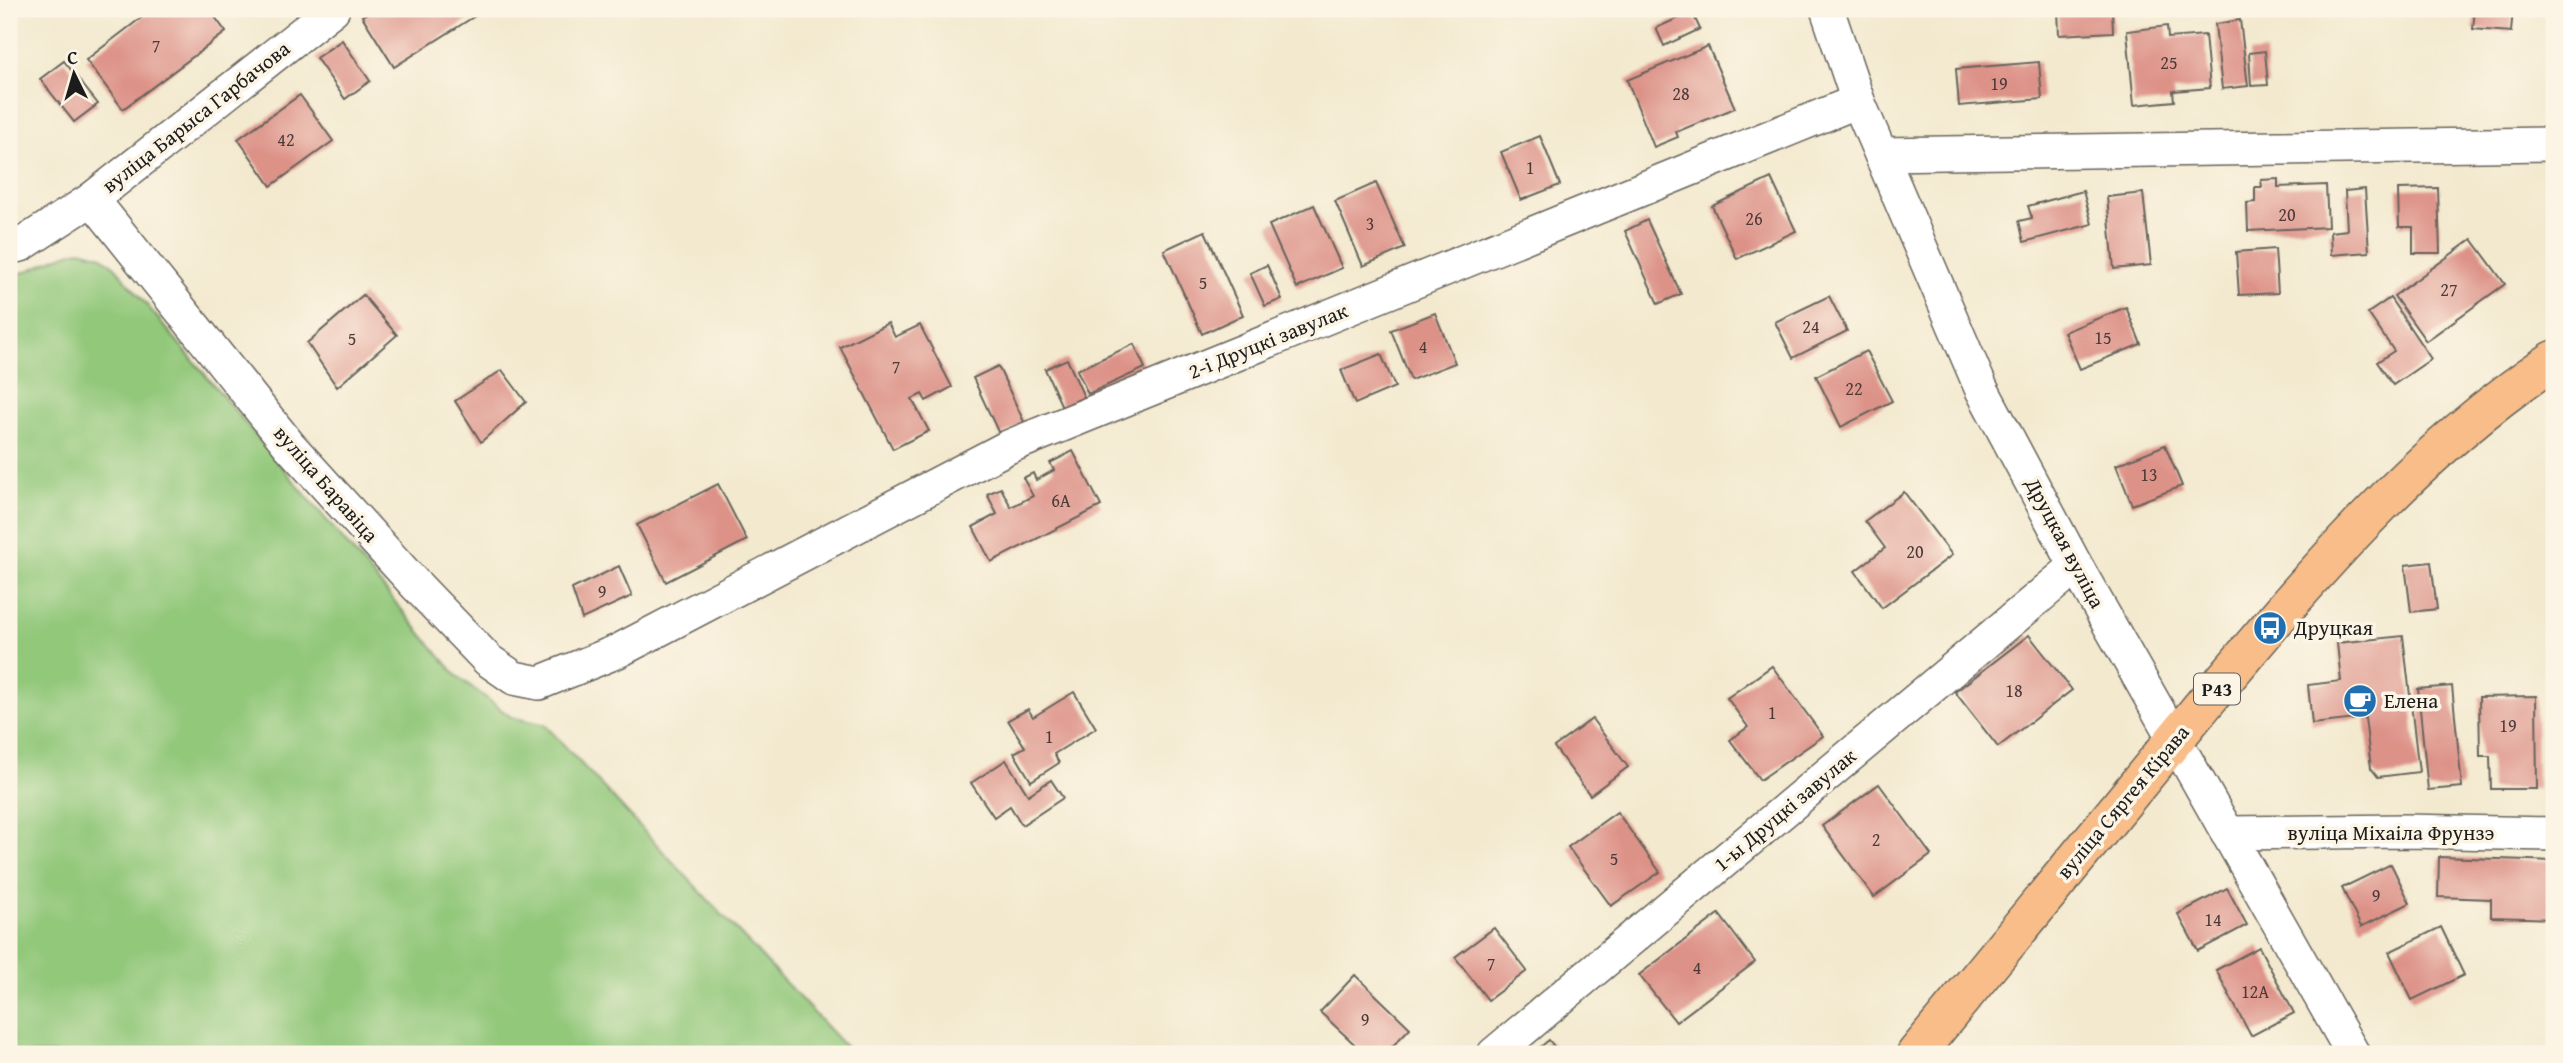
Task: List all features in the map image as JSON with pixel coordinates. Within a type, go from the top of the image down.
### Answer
[{"type":"main road","name":"вуліца Сяргея Кірава","points":[[1916,1054],[2174,740],[2329,559],[2423,464],[2524,380],[2554,360]]},
{"type":"street","name":"вуліца Барыса Гарбачова","points":[[92,199],[333,9]]},
{"type":"street","name":"Друцкая вуліца","points":[[1827,9],[1858,101],[1981,388],[2076,566],[2353,1054]]},
{"type":"street","name":"2-і Друцкі завулак","points":[[693,613],[1008,447],[1858,101]]},
{"type":"street","points":[[1881,154],[2554,144]]},
{"type":"street","points":[[9,247],[21,245],[92,199]]},
{"type":"street","name":"вуліца Баравіца","points":[[92,199],[289,445],[488,660],[514,678],[539,683],[608,656],[693,613]]},
{"type":"street","name":"1-ы Друцкі завулак","points":[[1494,1054],[2076,566]]},
{"type":"street","name":"вуліца Міхаіла Фрунзэ","points":[[2227,833],[2405,831],[2554,834]]},
{"type":"green space","points":[[80,250],[100,255],[116,268],[456,675],[511,717],[545,725],[852,1054],[9,1054],[9,276]]},
{"type":"building","points":[[148,9],[209,9],[226,32],[123,109],[86,60],[150,11]]},
{"type":"building","points":[[374,9],[471,9],[475,16],[394,67],[362,16]]},
{"type":"building","points":[[2058,9],[2112,9],[2113,32],[2059,35]]},
{"type":"building","points":[[2475,9],[2513,9],[2511,32],[2473,29]]},
{"type":"building","points":[[1692,12],[1700,29],[1664,46],[1656,28]]},
{"type":"building","points":[[2240,20],[2248,86],[2222,89],[2215,24]]},
{"type":"building","points":[[2167,26],[2168,38],[2205,35],[2210,88],[2173,91],[2174,101],[2134,105],[2127,31]]},
{"type":"building","points":[[342,40],[370,81],[345,99],[316,58]]},
{"type":"building","points":[[1708,46],[1735,108],[1676,132],[1678,137],[1654,147],[1627,80]]},
{"type":"building","points":[[2265,51],[2268,85],[2251,86],[2249,53]]},
{"type":"building","points":[[64,61],[98,104],[74,122],[40,79]]},
{"type":"building","points":[[2039,62],[2042,99],[1959,106],[1956,69]]},
{"type":"building","points":[[300,95],[333,141],[271,186],[238,139]]},
{"type":"building","points":[[1540,136],[1560,185],[1521,200],[1501,152]]},
{"type":"building","points":[[1771,178],[1796,231],[1737,259],[1712,206]]},
{"type":"building","points":[[2278,179],[2278,187],[2326,185],[2328,227],[2248,231],[2247,203],[2255,202],[2255,187],[2262,187],[2261,180]]},
{"type":"building","points":[[1376,183],[1405,248],[1363,266],[1335,201]]},
{"type":"building","points":[[2438,188],[2440,253],[2413,253],[2413,227],[2399,227],[2398,189]]},
{"type":"building","points":[[2365,189],[2369,252],[2331,255],[2330,232],[2347,230],[2345,191]]},
{"type":"building","points":[[2083,191],[2092,224],[2024,242],[2019,221],[2032,218],[2028,206]]},
{"type":"building","points":[[2143,193],[2151,265],[2114,269],[2107,197]]},
{"type":"building","points":[[1314,205],[1342,268],[1297,288],[1269,225]]},
{"type":"building","points":[[1647,220],[1681,294],[1658,304],[1625,231]]},
{"type":"building","points":[[1205,231],[1243,315],[1202,334],[1164,250]]},
{"type":"building","points":[[2472,239],[2505,284],[2426,341],[2394,296]]},
{"type":"building","points":[[2275,249],[2278,293],[2239,295],[2236,252]]},
{"type":"building","points":[[1267,265],[1282,299],[1265,306],[1250,273]]},
{"type":"building","points":[[363,295],[397,335],[337,387],[307,343]]},
{"type":"building","points":[[1829,296],[1847,331],[1793,358],[1775,322]]},
{"type":"building","points":[[2390,298],[2431,359],[2393,385],[2377,362],[2394,351],[2368,313]]},
{"type":"building","points":[[2126,307],[2141,344],[2080,369],[2064,332]]},
{"type":"building","points":[[1435,313],[1455,363],[1411,380],[1391,330]]},
{"type":"building","points":[[888,323],[895,337],[920,325],[952,387],[926,401],[922,394],[912,399],[929,431],[893,449],[840,347]]},
{"type":"building","points":[[1134,344],[1145,368],[1088,394],[1077,370]]},
{"type":"building","points":[[1866,351],[1892,401],[1841,427],[1816,376]]},
{"type":"building","points":[[1381,354],[1395,387],[1355,404],[1341,370]]},
{"type":"building","points":[[1067,359],[1084,397],[1062,407],[1045,369]]},
{"type":"building","points":[[998,366],[1025,424],[1000,436],[973,378]]},
{"type":"building","points":[[502,370],[526,402],[481,442],[455,401]]},
{"type":"building","points":[[2165,445],[2182,486],[2132,505],[2116,465]]},
{"type":"building","points":[[1073,451],[1101,506],[991,562],[973,527],[997,514],[987,494],[1001,488],[1011,507],[1033,496],[1023,478],[1033,473],[1036,480],[1054,470],[1050,463]]},
{"type":"building","points":[[718,484],[747,540],[666,582],[637,525]]},
{"type":"building","points":[[1904,492],[1952,555],[1882,608],[1855,571],[1885,548],[1865,521]]},
{"type":"building","points":[[2431,562],[2437,609],[2411,612],[2405,565]]},
{"type":"building","points":[[619,566],[632,596],[582,619],[572,589]]},
{"type":"building","points":[[2029,635],[2072,690],[1998,747],[1955,692]]},
{"type":"building","name":"Елена","points":[[2403,636],[2419,772],[2378,777],[2371,768],[2365,718],[2312,724],[2308,685],[2341,681],[2337,643]]},
{"type":"building","points":[[1772,666],[1823,736],[1760,780],[1730,740],[1748,727],[1727,698]]},
{"type":"building","points":[[2452,686],[2462,787],[2428,790],[2418,689]]},
{"type":"building","points":[[1074,692],[1096,728],[1054,754],[1059,763],[1031,781],[1014,753],[1025,747],[1008,720],[1028,709],[1033,717]]},
{"type":"building","points":[[2536,696],[2537,789],[2491,789],[2490,756],[2480,756],[2479,697]]},
{"type":"building","points":[[1592,719],[1628,767],[1590,795],[1554,747]]},
{"type":"building","points":[[1006,760],[1028,795],[1051,780],[1063,798],[1022,825],[1010,806],[994,817],[971,783]]},
{"type":"building","points":[[1879,784],[1931,855],[1874,897],[1822,826]]},
{"type":"building","points":[[1617,812],[1660,872],[1611,906],[1568,847]]},
{"type":"building","points":[[2439,857],[2554,861],[2554,919],[2491,917],[2491,899],[2438,897]]},
{"type":"building","points":[[2391,864],[2410,903],[2361,927],[2342,888]]},
{"type":"building","points":[[2227,888],[2247,925],[2198,951],[2178,914]]},
{"type":"building","points":[[1719,914],[1755,962],[1676,1022],[1639,975]]},
{"type":"building","points":[[2441,927],[2464,975],[2412,1000],[2389,952]]},
{"type":"building","points":[[1494,928],[1527,971],[1488,1000],[1455,957]]},
{"type":"building","points":[[2259,947],[2294,1013],[2251,1036],[2216,970]]},
{"type":"building","points":[[1355,975],[1410,1028],[1385,1054],[1365,1054],[1320,1012]]},
{"type":"building","points":[[1549,1040],[1560,1054],[1532,1054]]},
{"type":"place","name":"Друцкая","points":[[2270,628]]},
{"type":"place","name":"Елена","points":[[2360,701]]}]
